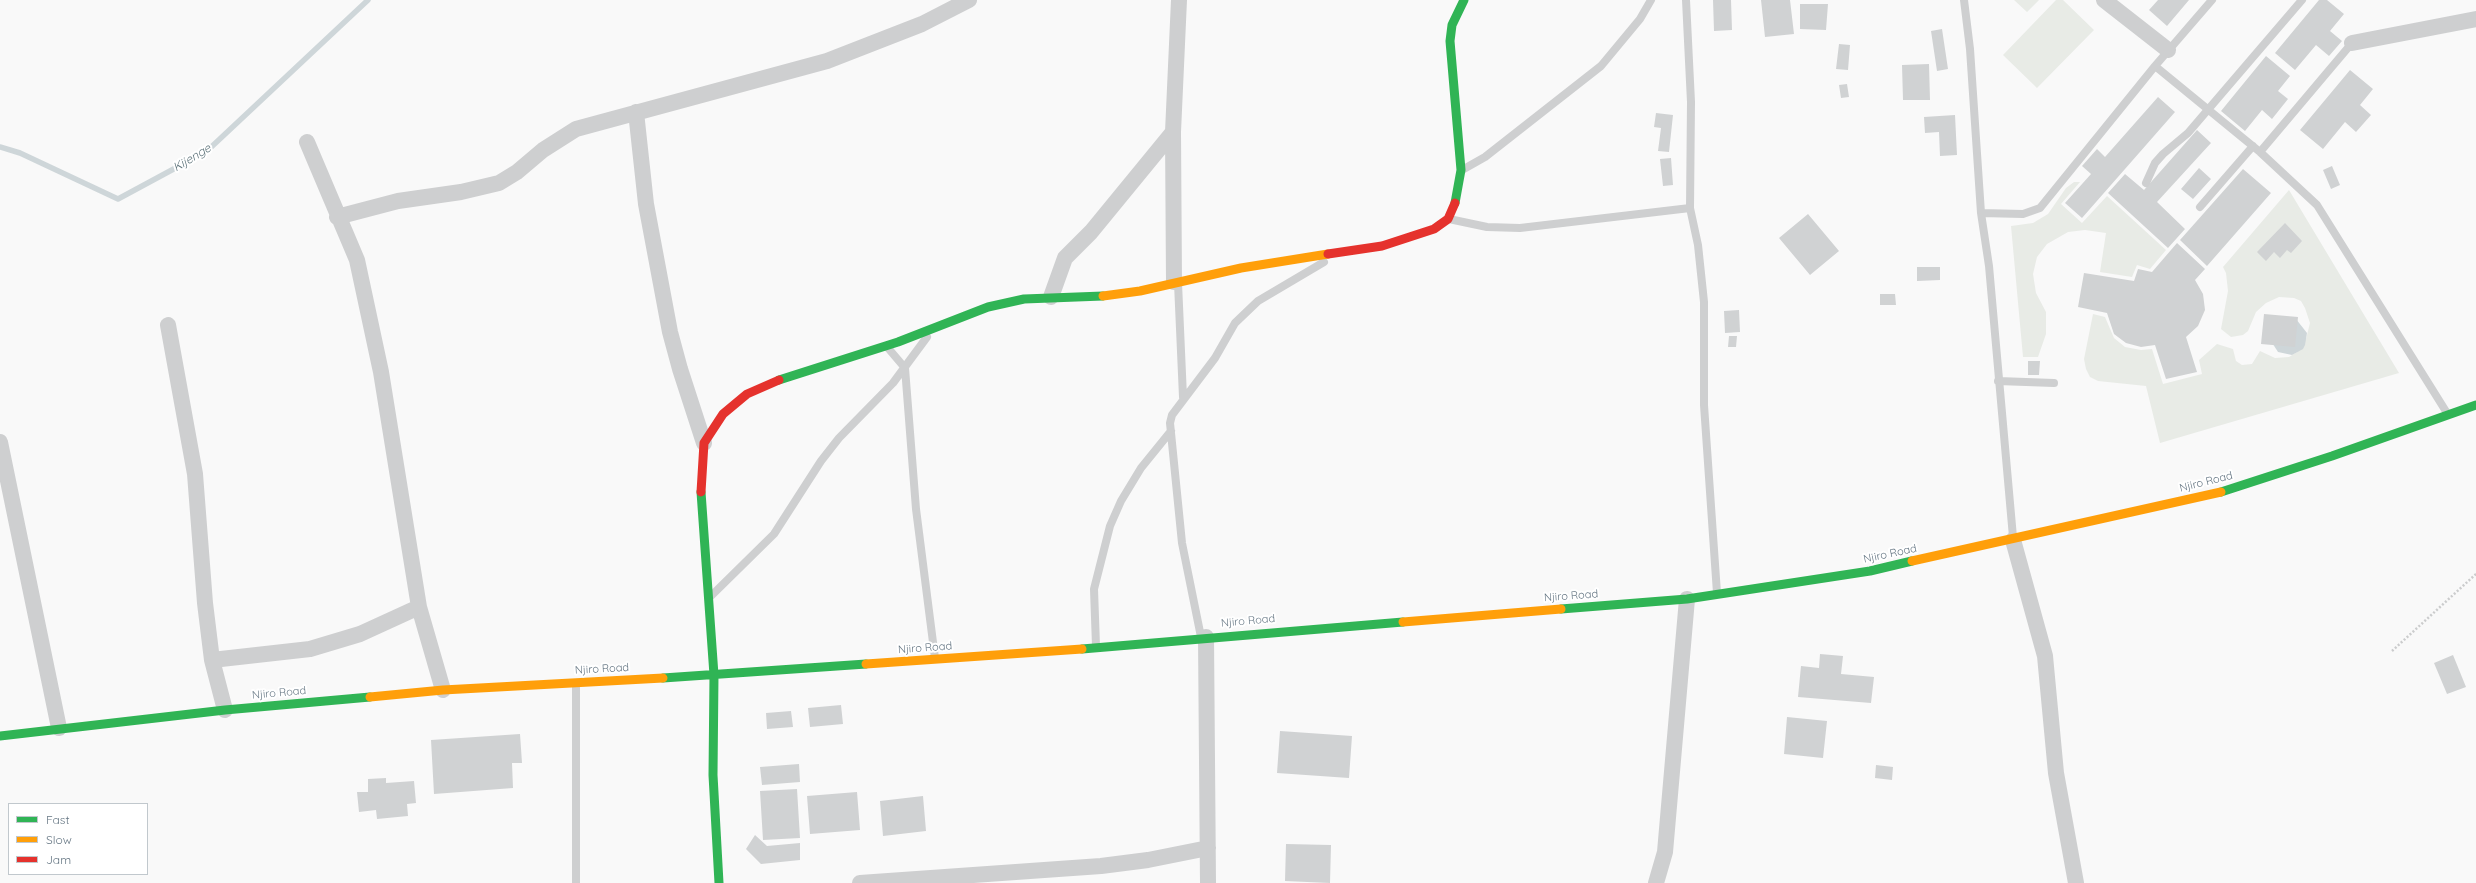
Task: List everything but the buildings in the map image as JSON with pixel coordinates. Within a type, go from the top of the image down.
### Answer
[{"type":"street","points":[[337,217],[398,201],[461,192],[499,183],[517,172],[543,150],[576,129],[827,61],[922,24],[969,0]]},
{"type":"street","points":[[1176,281],[1173,132],[1179,0]]},
{"type":"street","points":[[704,443],[723,414],[746,394],[798,373],[931,330],[988,307],[1024,299],[1051,297],[1095,297],[1140,290],[1176,281],[1382,246],[1415,237],[1434,229],[1448,219],[1456,198],[1461,170],[1450,41],[1452,25],[1464,0]]},
{"type":"street","points":[[2113,3],[2168,50]]},
{"type":"street","points":[[2352,43],[2476,19]]},
{"type":"street","points":[[636,112],[646,204],[670,332],[680,369],[704,443],[700,503],[709,598],[714,675],[713,775],[720,883]]},
{"type":"street","points":[[1051,297],[1065,258],[1096,227],[1173,132]]},
{"type":"street","points":[[307,142],[337,217],[357,260],[381,372],[419,607],[443,690]]},
{"type":"street","points":[[168,325],[195,474],[205,603],[212,660],[225,710]]},
{"type":"street","name":"Njiro Road","points":[[0,736],[225,710],[443,690],[714,675],[935,659],[1687,599],[1870,571],[2013,540],[2224,491],[2332,456],[2476,405]]},
{"type":"street","points":[[0,442],[6,504],[59,728]]},
{"type":"street","points":[[2013,540],[2045,656],[2056,772],[2076,883]]},
{"type":"street","points":[[1656,883],[1665,852],[1687,599]]},
{"type":"street","points":[[212,660],[310,649],[360,634],[419,607]]},
{"type":"street","points":[[1203,637],[1208,883]]},
{"type":"street","points":[[860,883],[1101,866],[1148,860],[1208,848]]},
{"type":"lane","points":[[1461,170],[1486,157],[1601,66],[1640,19],[1651,0]]},
{"type":"lane","points":[[1686,0],[1691,102],[1690,208],[1698,245],[1704,302],[1704,405],[1717,594]]},
{"type":"lane","points":[[1964,0],[1970,49],[1981,213],[1988,266],[2013,540]]},
{"type":"lane","points":[[1981,213],[2023,214],[2040,208],[2168,50],[2212,0]]},
{"type":"lane","points":[[2146,183],[2155,163],[2163,154],[2188,133],[2302,0]]},
{"type":"lane","points":[[2260,152],[2352,43]]},
{"type":"lane","points":[[2155,66],[2260,152],[2317,205],[2448,415]]},
{"type":"lane","points":[[2200,207],[2252,146]]},
{"type":"lane","points":[[1448,219],[1488,227],[1520,228],[1690,208]]},
{"type":"lane","points":[[1203,637],[1182,543],[1171,431],[1172,415],[1183,397],[1215,358],[1235,323],[1258,301],[1340,252]]},
{"type":"lane","points":[[1176,281],[1183,397]]},
{"type":"lane","points":[[709,598],[774,534],[821,461],[839,438],[905,368],[931,330]]},
{"type":"lane","points":[[885,346],[905,368],[916,509],[935,659]]},
{"type":"lane","points":[[1998,381],[2054,383]]},
{"type":"lane","points":[[1096,647],[1094,589],[1110,526],[1121,501],[1141,468],[1171,431]]},
{"type":"lane","points":[[576,682],[576,883]]},
{"type":"path","points":[[2392,651],[2476,574]]},
{"type":"shaded area","points":[[2014,0],[2039,0],[2027,12]]},
{"type":"shaded area","points":[[2056,0],[2063,0],[2094,30],[2037,88],[2003,55]]},
{"type":"shaded area","points":[[2074,182],[2080,182],[2061,204],[2082,223],[2107,196],[2166,250],[2150,269],[2137,265],[2132,277],[2100,272],[2106,233],[2085,230],[2068,232],[2047,244],[2037,257],[2033,274],[2036,293],[2046,312],[2046,334],[2038,357],[2023,357],[2011,226],[2033,223],[2048,214],[2066,188]]},
{"type":"shaded area","points":[[2289,190],[2399,373],[2160,443],[2146,386],[2098,381],[2090,377],[2086,369],[2084,359],[2093,314],[2105,317],[2114,338],[2125,347],[2141,350],[2152,349],[2163,384],[2202,374],[2199,360],[2217,344],[2233,349],[2236,361],[2242,365],[2252,364],[2260,351],[2275,358],[2289,357],[2297,352],[2306,339],[2310,323],[2301,301],[2294,298],[2279,297],[2266,303],[2256,312],[2248,331],[2243,335],[2231,337],[2221,329],[2228,291],[2226,273],[2223,267]]},
{"type":"shaded area","points":[[2296,319],[2307,333],[2303,349],[2292,355],[2278,352],[2271,341]]},
{"type":"waterway","name":"Kijenge","points":[[0,147],[20,153],[118,199],[207,151],[368,0]]},
{"type":"traffic: fast","points":[[1455,203],[1461,170],[1450,41],[1452,25],[1464,0]]},
{"type":"traffic: fast","points":[[779,380],[898,342],[988,307],[1024,299],[1103,296]]},
{"type":"traffic: fast","points":[[2221,492],[2332,456],[2476,405]]},
{"type":"traffic: fast","points":[[701,492],[714,675],[713,775],[719,883]]},
{"type":"traffic: fast","points":[[1561,609],[1687,599],[1870,571],[1912,561]]},
{"type":"traffic: fast","points":[[1082,649],[1403,622]]},
{"type":"traffic: fast","points":[[663,678],[866,664]]},
{"type":"traffic: fast","points":[[0,736],[225,710],[370,697]]},
{"type":"traffic: slow","points":[[1103,296],[1140,291],[1241,268],[1328,254]]},
{"type":"traffic: slow","points":[[1912,561],[2221,492]]},
{"type":"traffic: slow","points":[[1403,622],[1561,609]]},
{"type":"traffic: slow","points":[[866,664],[1082,649]]},
{"type":"traffic: slow","points":[[370,697],[443,690],[663,678]]},
{"type":"traffic: jam","points":[[1328,254],[1382,246],[1434,229],[1448,219],[1455,203]]},
{"type":"traffic: jam","points":[[701,492],[704,443],[723,414],[747,394],[779,380]]}]
